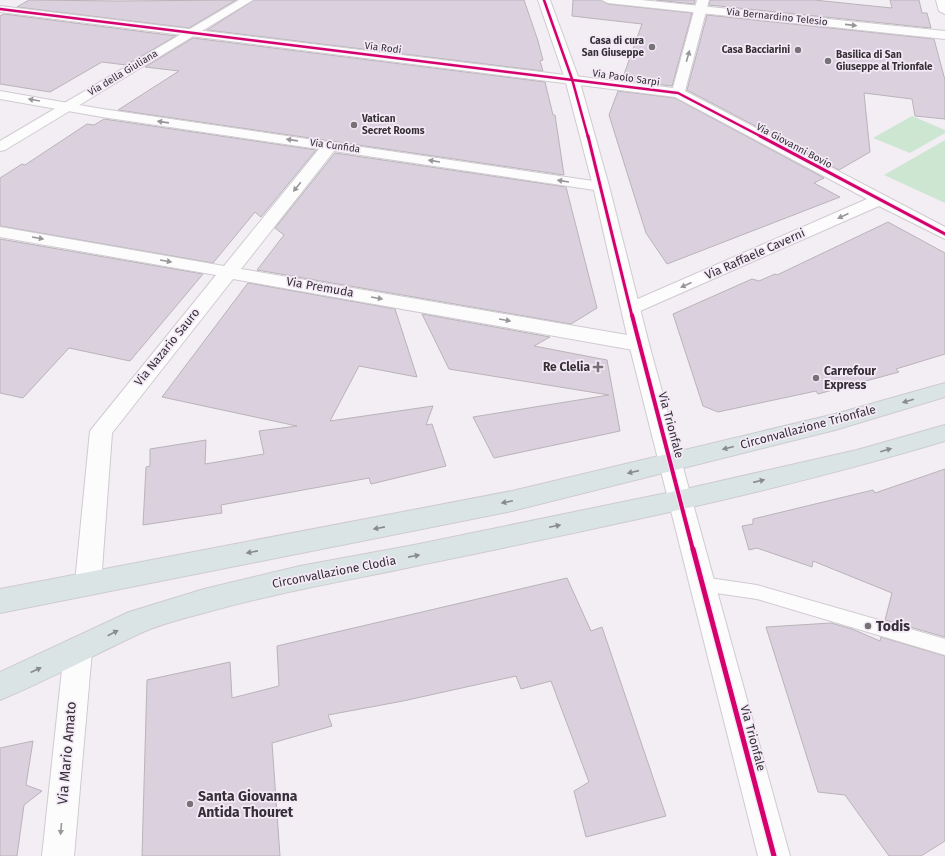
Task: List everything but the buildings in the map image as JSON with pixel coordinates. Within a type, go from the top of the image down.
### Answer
[{"type":"main road","name":"Circonvallazione Trionfale","points":[[671,463],[835,422],[945,390]]},
{"type":"main road","points":[[680,500],[856,459],[945,433]]},
{"type":"main road","points":[[0,600],[466,511],[671,463]]},
{"type":"main road","name":"Circonvallazione Clodia","points":[[0,686],[78,651],[139,621],[244,590],[680,500]]},
{"type":"street","name":"Via della Giuliana","points":[[0,147],[247,0]]},
{"type":"street","name":"Via Trionfale","points":[[544,0],[572,79],[601,186],[639,344],[774,856]]},
{"type":"street","name":"Via Bernardino Telesio","points":[[608,0],[702,5],[945,35]]},
{"type":"street","points":[[942,0],[945,10]]},
{"type":"street","points":[[678,93],[702,5]]},
{"type":"street","name":"Via Rodi","points":[[0,9],[572,79]]},
{"type":"street","name":"Via Paolo Sarpi","points":[[572,79],[678,93]]},
{"type":"street","name":"Via Giovanni Bovio","points":[[678,93],[878,200],[945,234]]},
{"type":"street","name":"Via Cunfida","points":[[0,95],[68,107],[601,186]]},
{"type":"street","name":"Via Nazario Sauro","points":[[88,583],[101,431],[330,146]]},
{"type":"street","name":"Via Raffaele Caverni","points":[[631,309],[878,200]]},
{"type":"street","name":"Via Premuda","points":[[0,232],[639,344]]},
{"type":"street","name":"Via Mario Amato","points":[[58,856],[78,651]]},
{"type":"lane","points":[[702,584],[757,592],[945,647]]},
{"type":"green space","points":[[912,116],[945,130],[945,133],[910,153],[873,138]]},
{"type":"green space","points":[[945,140],[945,203],[884,175]]},
{"type":"cycle path","points":[[544,0],[572,79],[601,186],[639,344],[774,856]]},
{"type":"cycle path","points":[[0,9],[678,93],[945,234]]},
{"type":"place","name":"Casa di cura San Giuseppe","points":[[652,47]]},
{"type":"place","name":"Casa Bacciarini","points":[[798,50]]},
{"type":"place","name":"Basilica di San Giuseppe al Trionfale","points":[[828,61]]},
{"type":"place","name":"Vatican Secret Rooms","points":[[354,125]]},
{"type":"place","name":"Re Clelia","points":[[598,367]]},
{"type":"place","name":"Carrefour Express","points":[[816,378]]},
{"type":"place","name":"Todis","points":[[868,626]]},
{"type":"place","name":"Santa Giovanna Antida Thouret","points":[[190,804]]}]
